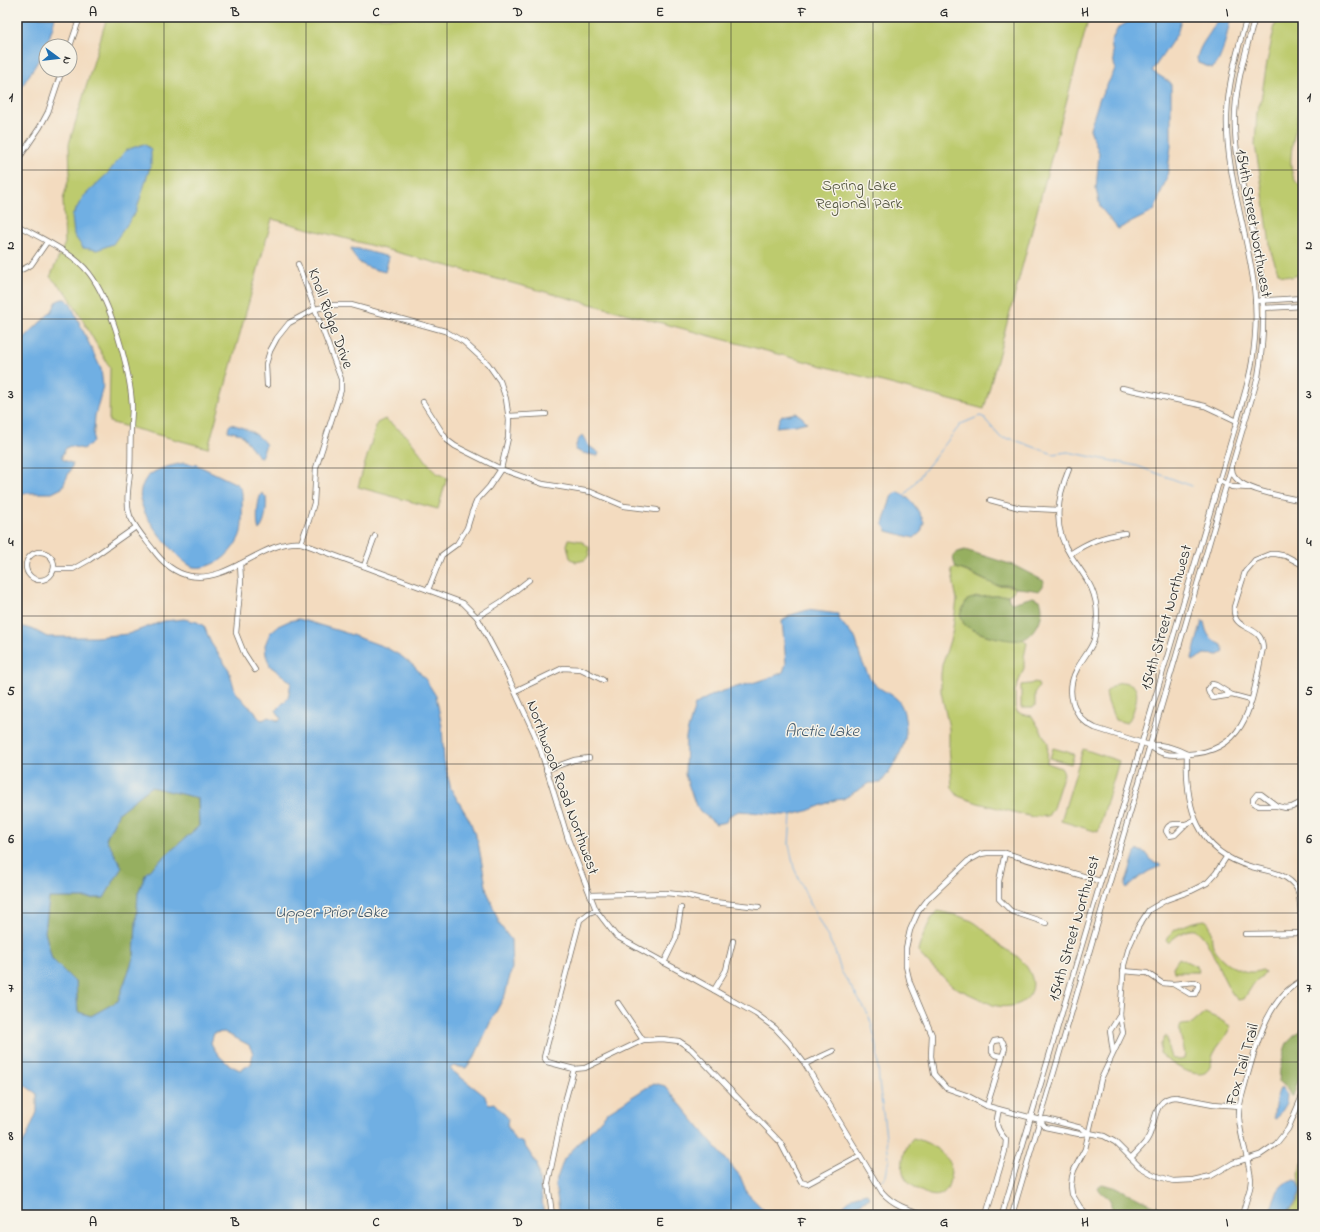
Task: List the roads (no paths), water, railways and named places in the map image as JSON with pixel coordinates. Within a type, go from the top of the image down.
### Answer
[{"type":"street","points":[[73,38],[80,17]]},
{"type":"street","name":"154th Street Northwest","points":[[1002,1215],[1142,743],[1218,480],[1237,421],[1252,363],[1256,308],[1254,285],[1230,166],[1227,116],[1232,73],[1246,17]]},
{"type":"street","name":"154th Street Northwest","points":[[1012,1215],[1258,377],[1262,353],[1264,308],[1260,268],[1238,163],[1235,129],[1238,88],[1243,61],[1255,17]]},
{"type":"street","points":[[17,161],[40,127],[48,112],[59,78]]},
{"type":"street","name":"Northwood Road Northwest","points":[[17,225],[81,264],[90,274],[101,292],[109,310],[129,377],[132,407],[128,498],[130,514],[136,527],[164,563],[176,571],[189,576],[204,577],[218,574],[279,546],[293,542],[301,543],[463,603],[477,617],[515,691],[541,751],[568,839],[596,910],[616,936],[756,1014],[775,1028],[805,1064],[859,1156],[887,1198],[901,1207],[927,1215]]},
{"type":"street","points":[[17,272],[31,265],[47,242]]},
{"type":"street","name":"Knoll Ridge Drive","points":[[298,264],[341,379],[341,390],[316,468],[314,503],[301,543]]},
{"type":"street","points":[[1255,301],[1303,298]]},
{"type":"street","points":[[267,385],[266,364],[270,351],[277,338],[289,323],[315,309],[333,305],[352,305],[444,331],[464,342],[488,364],[500,381],[506,399],[508,438],[501,469],[489,487],[477,500],[467,528],[457,544],[442,555],[428,590]]},
{"type":"street","points":[[1256,308],[1303,306]]},
{"type":"street","points":[[1122,388],[1205,406],[1237,421]]},
{"type":"street","points":[[423,402],[447,440],[455,446],[501,469],[543,484],[591,492],[624,506],[657,510]]},
{"type":"street","points":[[508,416],[546,414]]},
{"type":"street","points":[[1232,462],[1232,473],[1235,478],[1252,488]]},
{"type":"street","points":[[1069,469],[1063,483],[1059,499],[1058,510],[1060,531],[1070,554],[1090,583],[1097,613],[1094,640],[1077,668],[1072,684],[1072,702],[1076,711],[1087,724],[1095,728],[1142,743],[1150,745],[1158,744],[1187,754]]},
{"type":"street","points":[[1218,480],[1232,487],[1252,488],[1303,501]]},
{"type":"street","points":[[990,500],[1020,508],[1058,510]]},
{"type":"street","points":[[54,569],[73,569],[89,560],[136,527]]},
{"type":"street","points":[[1070,554],[1094,540],[1106,536],[1125,533]]},
{"type":"street","points":[[364,566],[375,536]]},
{"type":"street","points":[[40,551],[51,557],[54,561],[54,569],[51,575],[47,578],[39,580],[28,573],[27,563],[30,556],[40,551]]},
{"type":"street","points":[[1150,745],[1156,752],[1171,755],[1207,752],[1230,740],[1242,727],[1248,712],[1263,648],[1263,641],[1256,632],[1239,624],[1235,618],[1234,606],[1242,578],[1249,566],[1255,560],[1270,554],[1286,556],[1303,565]]},
{"type":"street","points":[[240,564],[241,581],[236,633],[244,653],[255,670]]},
{"type":"street","points":[[477,617],[502,602],[529,580]]},
{"type":"street","points":[[515,691],[563,668],[581,669],[603,680]]},
{"type":"street","points":[[1232,695],[1213,698],[1208,690],[1212,684],[1232,695],[1251,700]]},
{"type":"street","points":[[1303,737],[1300,751],[1303,766]]},
{"type":"street","points":[[1187,754],[1189,800],[1195,820],[1205,836],[1227,856],[1243,864],[1280,875],[1286,878],[1298,890],[1303,959]]},
{"type":"street","points":[[546,770],[574,760],[588,758]]},
{"type":"street","points":[[1277,806],[1261,794],[1257,794],[1253,800],[1256,805],[1286,808],[1292,807],[1303,800]]},
{"type":"street","points":[[1186,824],[1195,820]]},
{"type":"street","points":[[1005,853],[999,881],[999,900],[1011,911],[1046,923]]},
{"type":"street","points":[[1089,1133],[1080,1128],[1046,1119],[1040,1120],[999,1110],[987,1106],[966,1095],[946,1088],[934,1074],[931,1056],[932,1035],[910,983],[906,966],[906,948],[910,930],[918,912],[928,899],[968,861],[981,854],[1005,853],[1100,881]]},
{"type":"street","points":[[1088,1215],[1075,1200],[1072,1194],[1071,1186],[1074,1170],[1084,1149],[1089,1133],[1101,1079],[1123,1033],[1120,1015],[1123,971],[1129,947],[1138,928],[1150,910],[1166,900],[1191,891],[1207,883],[1216,873],[1227,856]]},
{"type":"street","points":[[1298,890],[1303,886]]},
{"type":"street","points":[[590,895],[666,893],[685,895],[714,902],[759,907]]},
{"type":"street","points":[[664,962],[676,938],[681,908]]},
{"type":"street","points":[[596,910],[589,912],[580,920],[544,1057],[547,1062],[574,1069],[585,1068],[643,1040],[662,1039],[679,1041],[692,1049],[780,1142],[801,1182],[807,1184],[859,1156]]},
{"type":"street","points":[[1245,934],[1301,933]]},
{"type":"street","points":[[714,990],[726,970],[733,941]]},
{"type":"street","points":[[1123,971],[1147,974],[1162,982],[1173,984],[1194,982],[1198,984],[1198,987],[1195,994],[1190,994],[1173,984]]},
{"type":"street","name":"Fox Tail Trail","points":[[1242,1215],[1251,1180],[1239,1118],[1240,1106],[1254,1052],[1264,1024],[1270,1014],[1284,995],[1292,987],[1303,980]]},
{"type":"street","points":[[618,1003],[643,1040]]},
{"type":"street","points":[[1113,1052],[1110,1031],[1120,1015]]},
{"type":"street","points":[[805,1064],[833,1051]]},
{"type":"street","points":[[987,1106],[1001,1056]]},
{"type":"street","points":[[552,1215],[548,1183],[564,1104],[574,1069]]},
{"type":"street","points":[[1040,1120],[1044,1127],[1079,1134],[1089,1133],[1104,1136],[1115,1142],[1140,1167],[1154,1175],[1163,1179],[1183,1181],[1203,1179],[1212,1176],[1233,1163],[1260,1155],[1268,1150],[1282,1137],[1294,1118],[1303,1094]]},
{"type":"street","points":[[1131,1158],[1149,1136],[1158,1106],[1170,1097],[1213,1104],[1240,1106]]},
{"type":"street","points":[[986,1215],[1005,1151],[1006,1140],[998,1130],[996,1121],[999,1110]]},
{"type":"water","points":[[17,17],[55,17],[49,38],[38,38],[38,60],[17,94]]},
{"type":"water","points":[[1136,17],[1182,17],[1177,34],[1152,71],[1171,83],[1171,146],[1167,177],[1154,211],[1118,229],[1100,207],[1096,189],[1099,153],[1090,129],[1099,100],[1115,70],[1111,41],[1118,28]]},
{"type":"water","points":[[1218,17],[1231,17],[1222,53],[1216,65],[1212,68],[1198,63],[1197,58],[1201,47],[1216,23]]},
{"type":"water","points":[[144,144],[151,149],[151,164],[136,212],[113,244],[97,250],[83,248],[74,235],[72,216],[83,197],[108,173],[126,150]]},
{"type":"water","points":[[351,248],[389,257],[385,272],[364,265],[356,259]]},
{"type":"water","points":[[65,299],[70,303],[101,369],[103,386],[95,416],[93,442],[83,449],[70,446],[66,448],[62,455],[62,459],[73,464],[62,488],[52,493],[23,493],[17,496],[17,341],[21,341],[52,311],[57,301]]},
{"type":"water","points":[[796,413],[807,422],[776,427],[781,416]]},
{"type":"water","points":[[231,424],[251,432],[263,441],[266,445],[261,457],[259,457],[241,434],[228,431]]},
{"type":"water","points":[[582,435],[589,446],[599,453],[598,456],[575,450],[577,442]]},
{"type":"water","points":[[184,463],[197,465],[237,484],[241,488],[242,528],[238,539],[225,557],[205,567],[193,567],[187,564],[172,550],[157,532],[146,514],[141,502],[140,493],[142,487],[150,475],[160,469]]},
{"type":"water","points":[[898,492],[907,497],[917,509],[924,522],[921,532],[914,538],[887,531],[883,524],[892,495]]},
{"type":"water","points":[[262,493],[266,497],[266,510],[265,519],[259,530],[258,511],[259,500]]},
{"type":"water","name":"Arctic Lake","points":[[807,610],[838,614],[838,618],[854,636],[861,659],[872,681],[878,687],[899,701],[905,716],[906,728],[900,753],[881,783],[870,783],[843,799],[835,800],[807,811],[791,815],[739,811],[730,815],[726,822],[716,824],[696,806],[685,775],[686,737],[695,705],[716,694],[772,677],[783,672],[786,664],[782,621],[791,615]]},
{"type":"water","name":"Upper Prior Lake","points":[[184,619],[197,622],[204,626],[211,643],[229,670],[235,691],[247,705],[255,711],[261,720],[268,717],[279,721],[281,719],[276,710],[288,698],[291,682],[270,666],[266,655],[265,645],[270,633],[278,626],[289,621],[299,619],[346,633],[385,647],[401,656],[415,667],[426,680],[436,696],[442,726],[444,761],[451,789],[470,821],[478,842],[487,891],[500,925],[511,940],[512,968],[505,995],[475,1056],[466,1068],[453,1066],[450,1069],[485,1096],[489,1104],[494,1103],[508,1118],[507,1125],[514,1139],[523,1143],[537,1164],[544,1215],[17,1215],[17,1150],[25,1140],[37,1112],[37,1094],[23,1084],[17,1082],[17,625],[34,630],[47,637],[95,637],[128,634],[164,621]],"holes":[[[151,787],[198,798],[199,826],[146,873],[138,893],[134,956],[118,1001],[91,1016],[78,1012],[76,983],[52,959],[45,932],[49,898],[104,898],[122,867],[106,839],[119,812]],[[224,1032],[249,1045],[253,1053],[251,1064],[240,1070],[227,1063],[220,1056],[211,1043],[214,1033]]]},
{"type":"water","points":[[1202,621],[1204,622],[1209,636],[1222,645],[1224,652],[1219,655],[1204,654],[1193,661],[1192,658]]},
{"type":"water","points":[[1138,850],[1146,853],[1154,863],[1161,866],[1150,870],[1127,888],[1125,885],[1135,853]]},
{"type":"water","points":[[654,1083],[665,1086],[740,1176],[747,1193],[764,1210],[765,1215],[560,1215],[555,1184],[564,1159],[608,1112]]},
{"type":"water","points":[[1281,1087],[1287,1095],[1286,1103],[1276,1119],[1274,1118],[1275,1106]]},
{"type":"water","points":[[1294,1180],[1298,1181],[1300,1186],[1297,1200],[1285,1215],[1270,1215],[1275,1198],[1280,1188],[1288,1182]]},
{"type":"water","points":[[867,1193],[870,1198],[854,1206],[844,1215],[825,1215],[833,1209],[838,1210],[854,1196]]},
{"type":"waterway","points":[[905,495],[961,424],[980,416],[983,417],[1001,438],[1012,439],[1053,454],[1068,452],[1137,466],[1192,486]]},
{"type":"waterway","points":[[791,815],[789,844],[794,868],[835,951],[841,971],[868,1014],[872,1026],[877,1047],[879,1082],[889,1159],[886,1175],[882,1180]]},
{"type":"park label","name":"Spring Lake Regional Park","points":[[859,193]]}]
